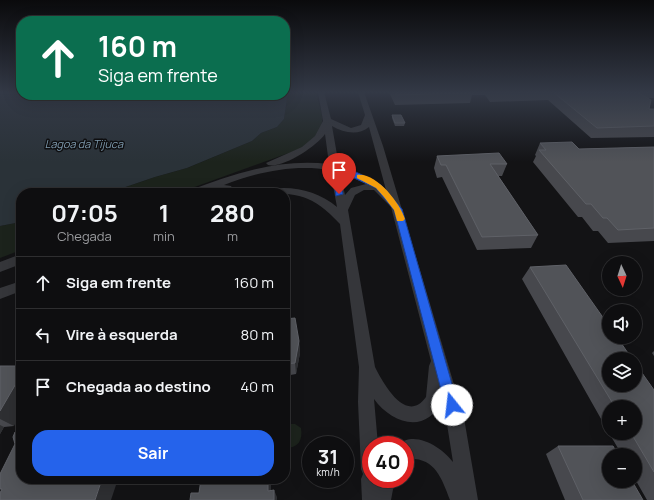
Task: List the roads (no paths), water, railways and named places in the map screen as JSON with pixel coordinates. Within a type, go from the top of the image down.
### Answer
[{"type":"street","points":[[326,115],[336,179],[343,210],[366,367],[366,402],[369,436]]},
{"type":"street","points":[[327,120],[341,128],[357,130],[365,126],[369,115]]},
{"type":"street","points":[[370,115],[398,209],[455,418],[468,500]]},
{"type":"street","points":[[208,187],[312,145],[323,133],[327,120]]},
{"type":"street","points":[[233,178],[272,168],[296,164],[317,164],[335,167],[379,187],[398,209]]},
{"type":"street","points":[[208,187],[227,188]]},
{"type":"street","points":[[343,210],[351,191],[357,188],[379,187]]},
{"type":"street","points":[[290,191],[325,201],[337,211],[345,224]]},
{"type":"street","points":[[0,271],[11,263]]},
{"type":"street","points":[[0,287],[16,285]]},
{"type":"street","points":[[0,294],[16,287]]},
{"type":"street","points":[[366,367],[380,393],[387,402],[398,412],[414,414],[425,410],[432,402],[435,390],[438,358]]},
{"type":"street","points":[[414,447],[433,455],[442,462],[452,479],[460,500]]},
{"type":"street","points":[[371,488],[372,500]]},
{"type":"street","points":[[381,500],[383,488]]},
{"type":"water","name":"Lagoa da Tijuca","points":[[0,115],[285,115],[284,119],[277,127],[261,133],[252,141],[187,168],[123,188],[16,188],[16,223],[0,226]]}]
